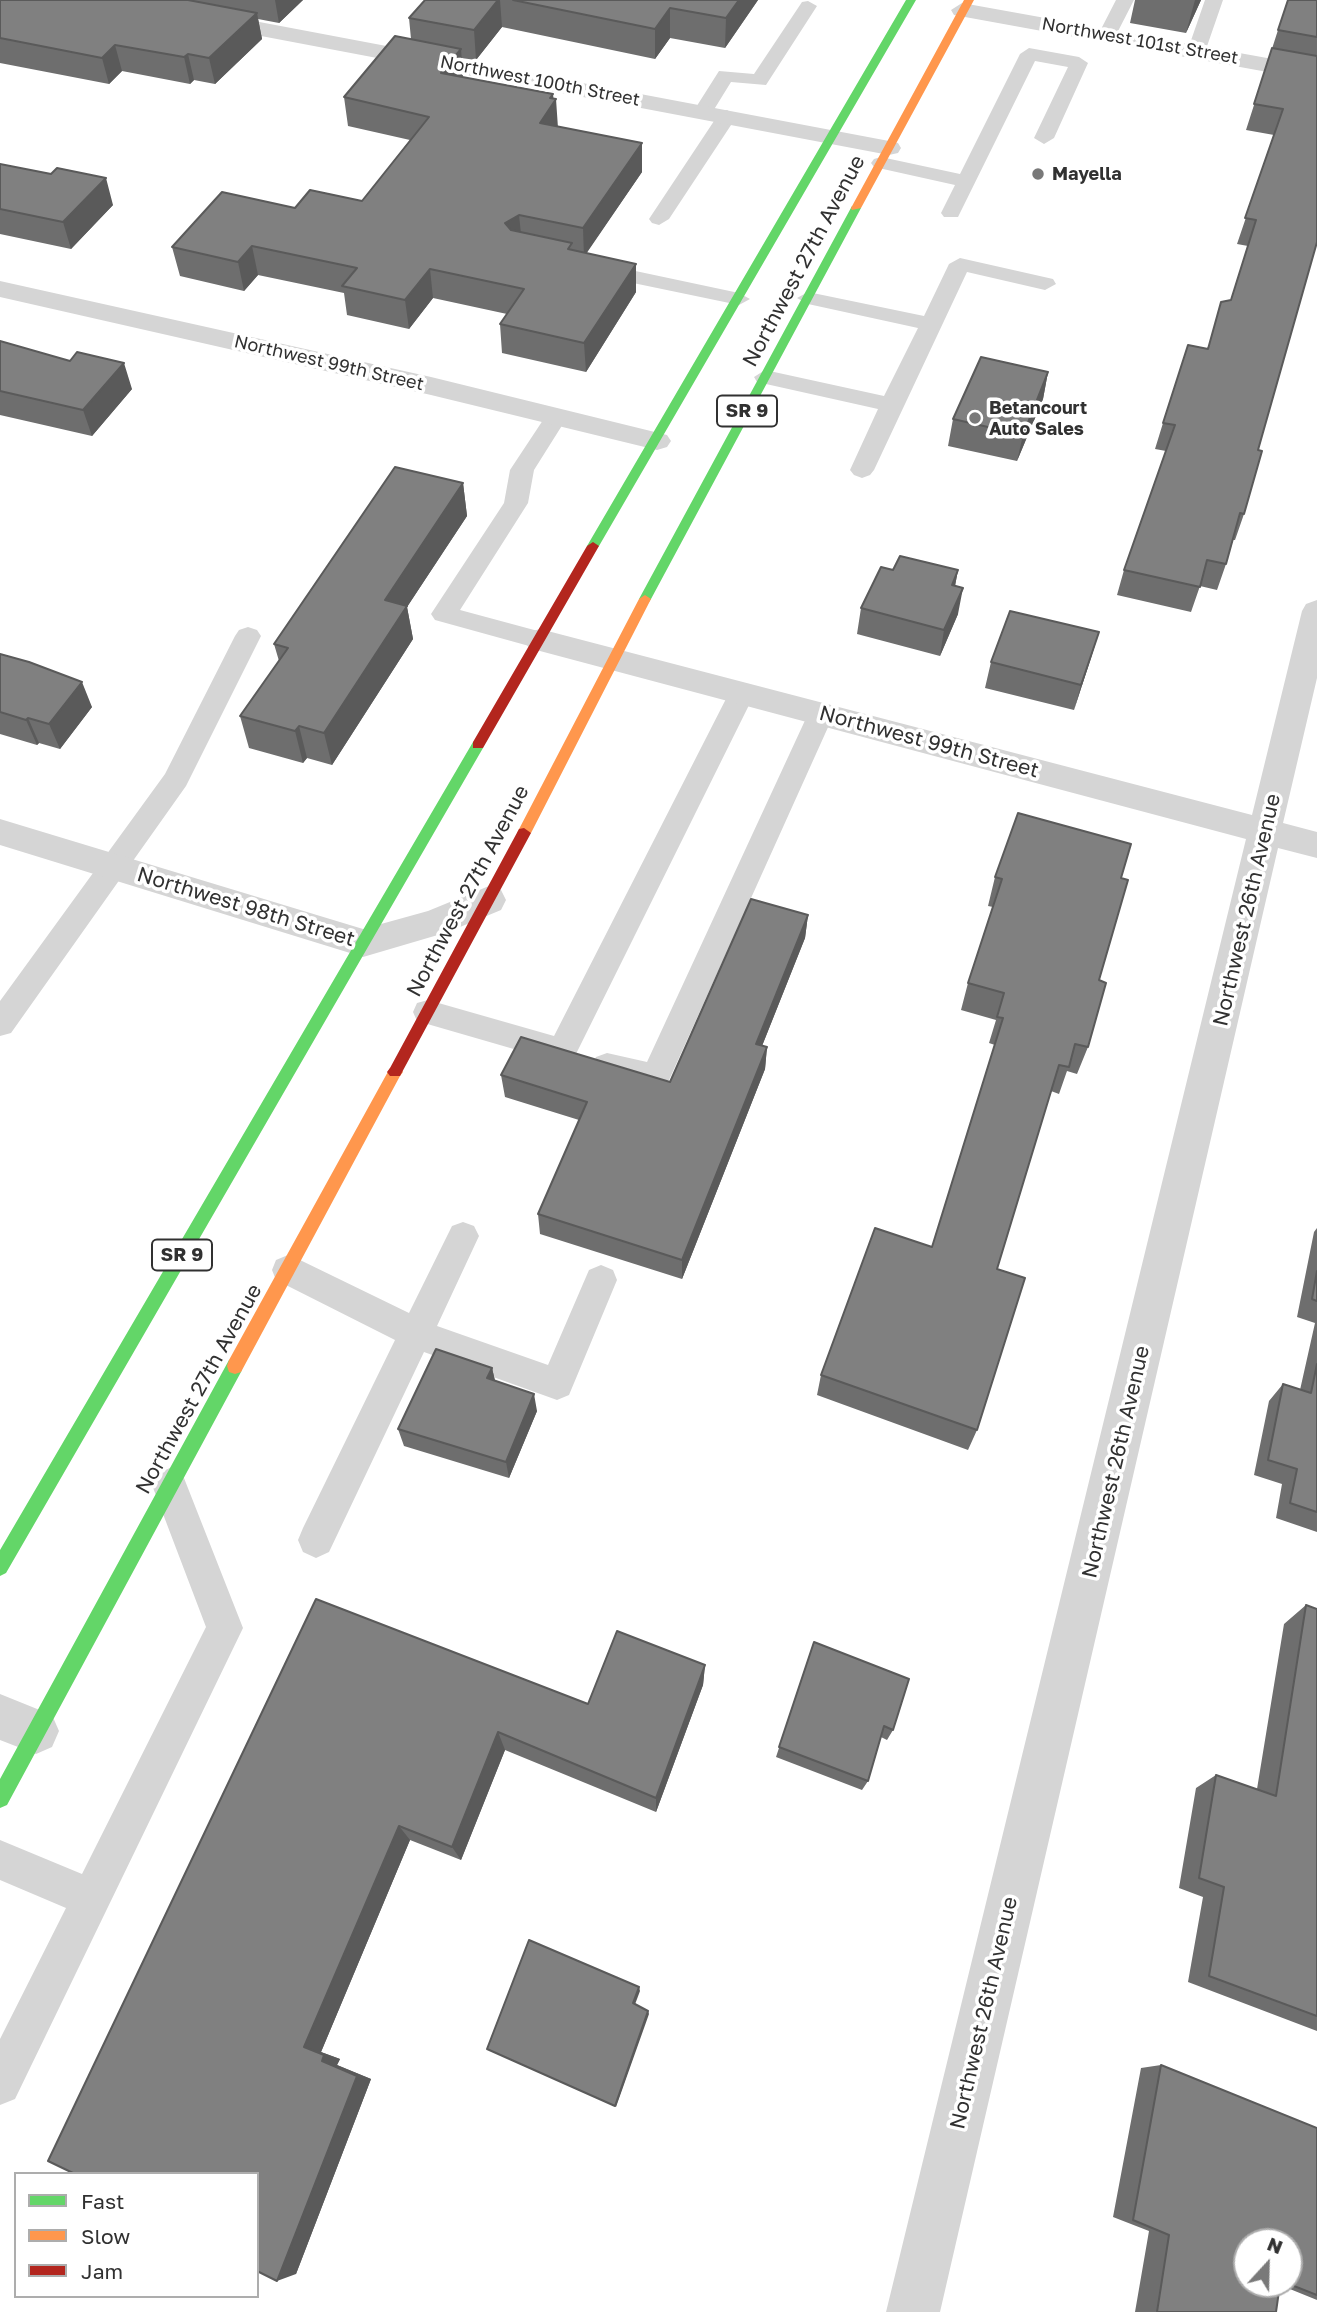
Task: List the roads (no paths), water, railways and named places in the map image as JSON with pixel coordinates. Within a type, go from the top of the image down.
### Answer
[{"type":"main road","name":"Northwest 27th Avenue","points":[[0,1567],[911,0]]},
{"type":"main road","name":"Northwest 27th Avenue","points":[[0,1798],[18,1724],[170,1485],[489,900],[613,659],[965,5]]},
{"type":"street","name":"Northwest 100th Street","points":[[107,0],[833,137],[885,156]]},
{"type":"street","name":"Northwest 101st Street","points":[[965,5],[1107,36],[1317,74]]},
{"type":"street","name":"Northwest 99th Street","points":[[0,289],[657,441]]},
{"type":"street","name":"Northwest 26th Avenue","points":[[913,2312],[1317,611]]},
{"type":"street","name":"Northwest 99th Street","points":[[540,640],[1317,845]]},
{"type":"street","name":"Northwest 98th Street","points":[[0,832],[363,943],[436,922],[489,900]]},
{"type":"lane","points":[[1107,36],[1125,0]]},
{"type":"lane","points":[[1196,52],[1214,0]]},
{"type":"lane","points":[[659,219],[715,114],[726,75],[760,81],[808,6]]},
{"type":"lane","points":[[951,213],[1029,54],[1079,63],[1044,138]]},
{"type":"lane","points":[[885,156],[967,181]]},
{"type":"lane","points":[[576,264],[739,299]]},
{"type":"lane","points":[[862,470],[960,264],[1045,284]]},
{"type":"lane","points":[[808,298],[932,324]]},
{"type":"lane","points":[[765,377],[891,405]]},
{"type":"lane","points":[[540,640],[444,614],[516,503],[522,470],[557,416]]},
{"type":"lane","points":[[0,1024],[176,779],[248,636]]},
{"type":"lane","points":[[562,1051],[742,693]]},
{"type":"lane","points":[[428,1012],[643,1076],[658,1071],[821,714]]},
{"type":"lane","points":[[316,1540],[463,1236]]},
{"type":"lane","points":[[288,1270],[417,1334],[557,1384],[601,1280]]},
{"type":"lane","points":[[0,2084],[225,1628],[170,1485]]},
{"type":"lane","points":[[0,1860],[91,1898]]},
{"type":"place","name":"Mayella","points":[[1038,174]]},
{"type":"place","name":"Betancourt Auto Sales","points":[[975,418]]}]
